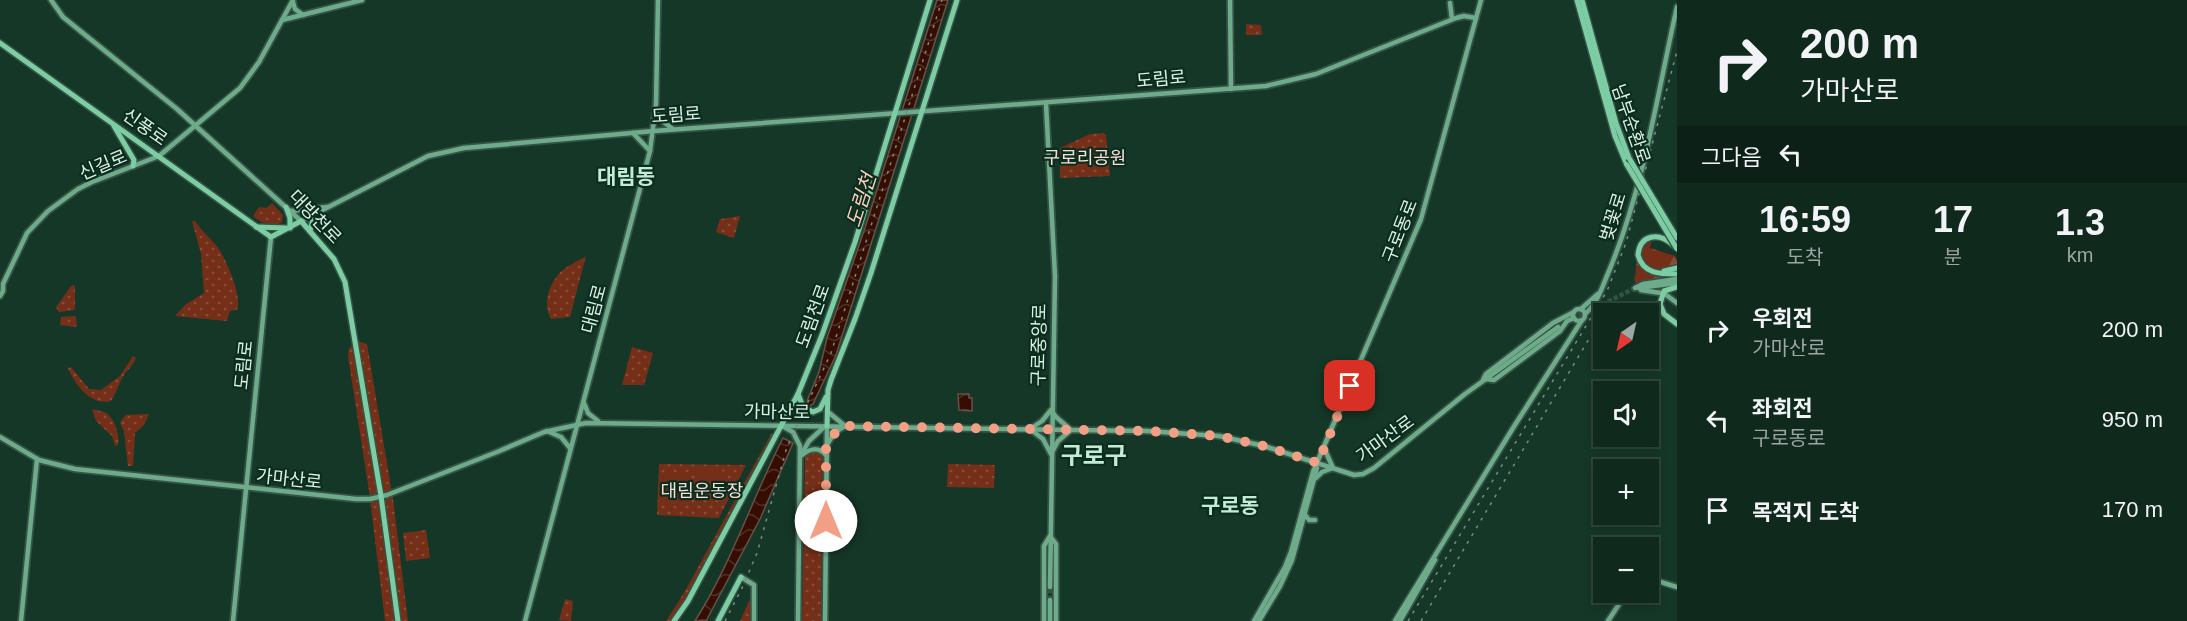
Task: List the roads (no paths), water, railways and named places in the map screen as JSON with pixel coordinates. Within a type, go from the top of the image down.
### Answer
[{"type":"main road","name":"대방천로","points":[[51,0],[63,17],[196,127],[288,209],[334,259],[345,282],[381,496],[398,621]]},
{"type":"main road","name":"신길로","points":[[0,296],[3,291],[1,285],[27,233],[42,215],[78,189],[159,156],[196,127],[245,82],[259,62],[293,0]]},
{"type":"main road","points":[[293,0],[295,9],[303,15]]},
{"type":"main road","points":[[282,20],[362,0]]},
{"type":"main road","name":"대림로","points":[[525,621],[650,151],[654,131],[658,0]]},
{"type":"main road","name":"도림천로","points":[[674,621],[688,601],[798,394],[855,242],[897,114],[930,0]]},
{"type":"main road","points":[[798,394],[803,407],[813,412],[822,406],[859,310],[957,0]]},
{"type":"main road","points":[[1230,0],[1231,89]]},
{"type":"main road","name":"구로동로","points":[[1259,621],[1288,571],[1318,463],[1422,216],[1481,0]]},
{"type":"main road","name":"남부순환로","points":[[1577,0],[1615,136],[1627,165],[1677,249]]},
{"type":"main road","name":"남부순환로","points":[[1582,0],[1616,123],[1629,158],[1677,236]]},
{"type":"main road","points":[[1450,3],[1452,19]]},
{"type":"main road","name":"벚꽃로","points":[[1582,320],[1585,314],[1592,309],[1616,255],[1659,97],[1677,7]]},
{"type":"main road","name":"도림로","points":[[233,621],[271,237],[408,165],[437,153],[483,146],[654,131],[1046,104],[1276,84],[1316,74],[1452,19],[1464,16],[1476,18]]},
{"type":"main road","name":"신풍로","points":[[0,43],[271,237]]},
{"type":"main road","name":"구로중앙로","points":[[1046,104],[1055,276],[1050,536],[1053,599]]},
{"type":"main road","points":[[655,111],[664,123],[676,130]]},
{"type":"main road","points":[[111,122],[134,160],[133,166]]},
{"type":"main road","points":[[633,133],[650,151]]},
{"type":"main road","points":[[256,226],[289,228],[288,209],[330,207]]},
{"type":"main road","points":[[310,231],[314,215]]},
{"type":"main road","points":[[1677,249],[1665,238],[1655,236],[1643,241],[1638,255],[1643,265],[1656,273],[1677,274]]},
{"type":"main road","points":[[1656,273],[1677,268]]},
{"type":"main road","points":[[1677,283],[1635,288],[1663,294],[1677,303]]},
{"type":"main road","points":[[1677,283],[1664,291],[1660,304],[1664,314],[1677,324]]},
{"type":"main road","name":"벚꽃로","points":[[1574,316],[1600,292]]},
{"type":"main road","points":[[1581,309],[1585,314]]},
{"type":"main road","points":[[1573,332],[1574,316]]},
{"type":"main road","points":[[1398,621],[1434,565],[1437,555],[1513,428],[1582,320],[1574,316],[1554,322],[1486,374],[1485,380]]},
{"type":"main road","name":"가마산로","points":[[0,437],[37,459],[75,469],[354,499],[381,496],[547,431],[577,424],[600,423],[1147,431],[1219,436],[1264,446],[1358,475],[1374,468],[1485,380],[1560,329],[1574,316]]},
{"type":"main road","points":[[1554,322],[1560,322],[1560,329],[1567,325],[1573,332]]},
{"type":"main road","points":[[825,621],[828,390]]},
{"type":"main road","points":[[584,400],[588,413],[600,423]]},
{"type":"main road","points":[[1051,410],[1071,430],[1058,441],[1051,454],[1043,439],[1030,429],[1042,421],[1051,410]]},
{"type":"main road","points":[[826,446],[833,435],[845,426],[827,411]]},
{"type":"main road","points":[[781,425],[794,432],[799,440],[801,456],[798,621]]},
{"type":"main road","points":[[801,456],[813,435],[827,426]]},
{"type":"main road","points":[[547,431],[561,437],[570,448]]},
{"type":"main road","points":[[1315,479],[1322,472],[1335,469],[1324,448]]},
{"type":"main road","points":[[801,456],[815,449],[826,454]]},
{"type":"main road","points":[[21,621],[37,459]]},
{"type":"main road","points":[[1302,459],[1312,472]]},
{"type":"main road","name":"구로동로","points":[[1254,621],[1277,583],[1291,553],[1312,472],[1318,463]]},
{"type":"main road","points":[[1305,514],[1309,520],[1316,520]]},
{"type":"main road","points":[[1044,621],[1044,546],[1050,536]]},
{"type":"main road","points":[[718,621],[741,577],[754,585],[754,621]]},
{"type":"main road","points":[[1659,581],[1677,587]]},
{"type":"main road","points":[[1044,590],[1053,588]]},
{"type":"main road","points":[[1043,598],[1053,599]]},
{"type":"main road","points":[[1050,621],[1053,599]]},
{"type":"main road","points":[[1053,599],[1056,621]]},
{"type":"main road","points":[[1608,621],[1620,603]]},
{"type":"water","name":"도림천","points":[[937,0],[948,0],[836,355],[813,404],[808,407],[807,401],[819,372],[827,338],[865,228]]},
{"type":"water","points":[[958,394],[969,394],[969,398],[972,398],[972,411],[959,410]]},
{"type":"water","points":[[783,438],[793,443],[760,519],[706,621],[695,621],[720,577]]},
{"type":"tunnel","points":[[1573,319],[1635,288]]},
{"type":"tunnel","points":[[1050,587],[1050,600]]},
{"type":"railway","points":[[725,621],[757,553],[787,447],[831,353],[942,0]]},
{"type":"railway","points":[[1408,621],[1607,291],[1626,243],[1677,51]]},
{"type":"railway","points":[[1421,621],[1593,332]]},
{"type":"district","name":"대림동","points":[[626,176]]},
{"type":"district","name":"구로구","points":[[1094,455]]},
{"type":"district","name":"구로동","points":[[1230,505]]},
{"type":"park label","name":"구로리공원","points":[[1085,158]]},
{"type":"park label","name":"대림운동장","points":[[702,491]]}]
